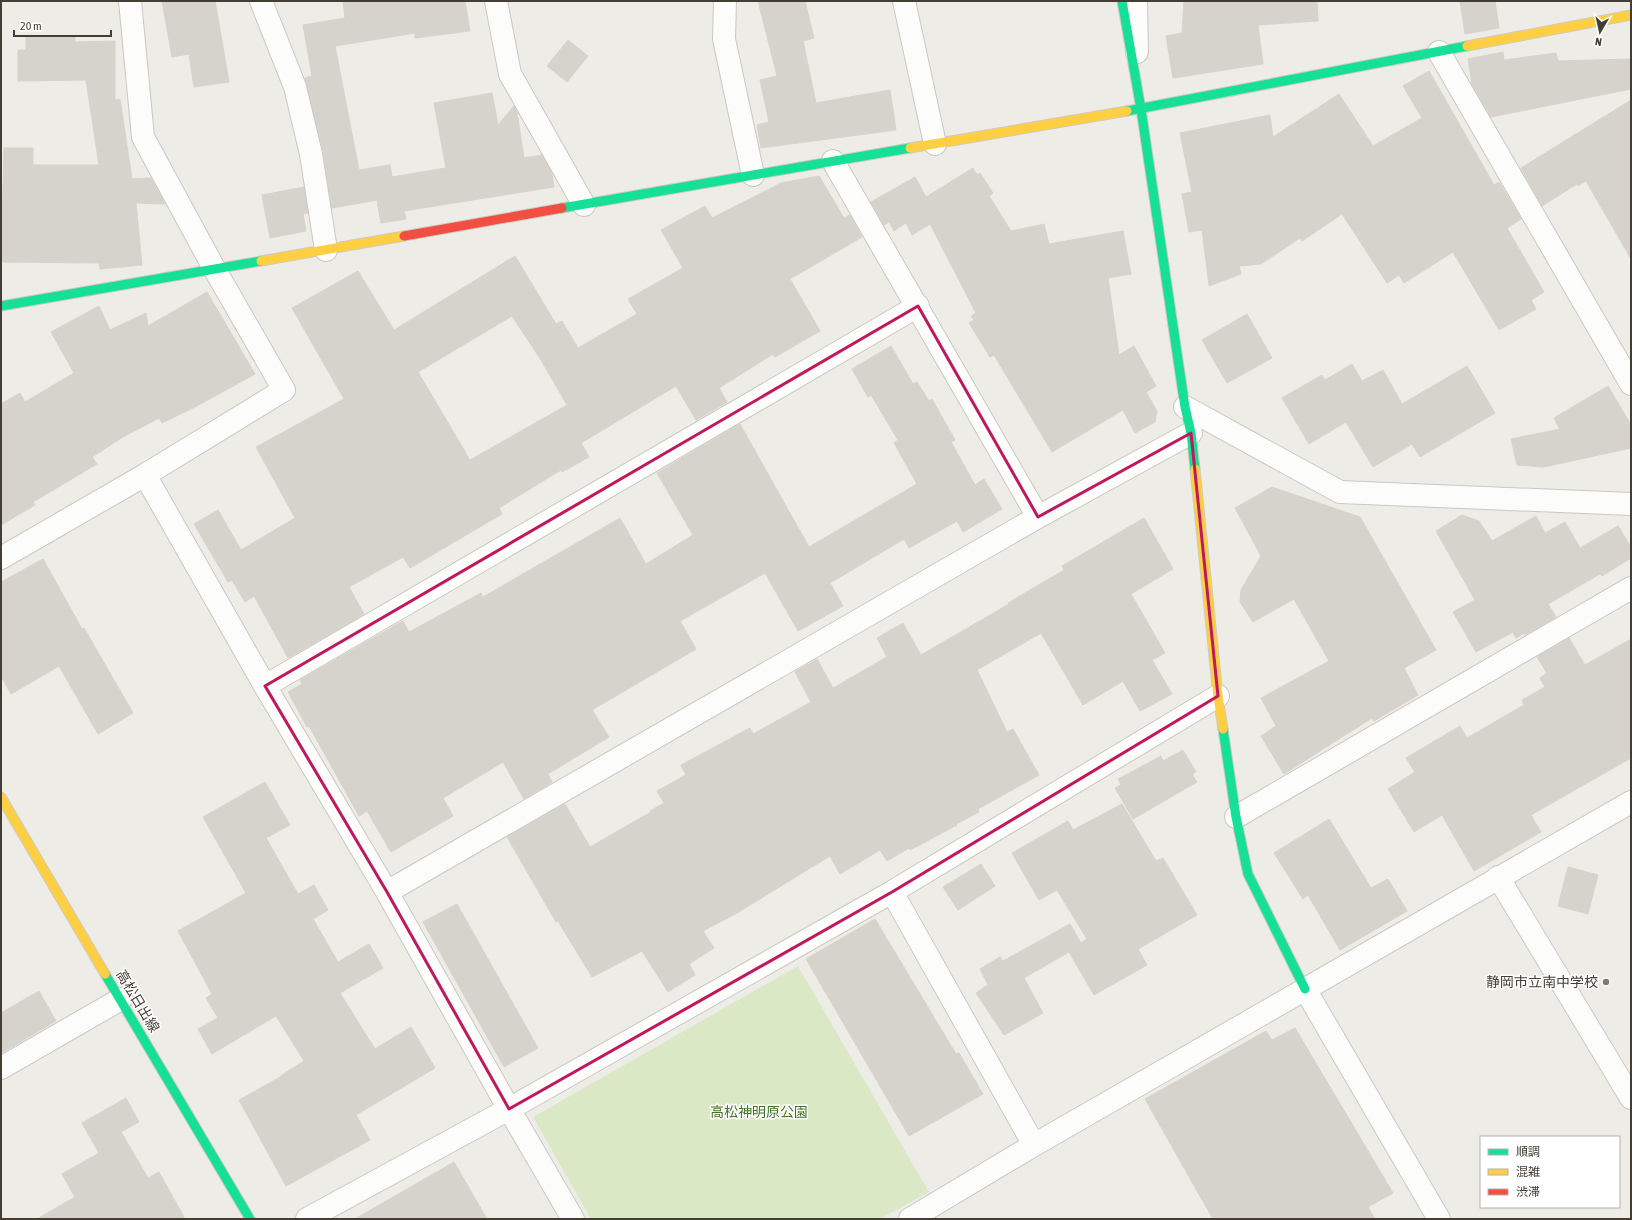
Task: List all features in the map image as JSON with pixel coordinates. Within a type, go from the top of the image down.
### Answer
[{"type":"street","points":[[1,558],[145,475],[284,390],[215,270],[143,137],[130,1]]},
{"type":"street","points":[[261,1],[294,87],[311,154],[326,250]]},
{"type":"street","points":[[496,1],[510,74],[584,205]]},
{"type":"street","points":[[725,1],[724,39],[753,175]]},
{"type":"street","points":[[904,1],[935,144]]},
{"type":"street","points":[[1122,1],[1141,109],[1185,407],[1191,433],[1218,696],[1236,817],[1248,874],[1305,988],[1433,1217]]},
{"type":"street","points":[[1136,1],[1137,84]]},
{"type":"street","points":[[1,306],[215,270],[833,161],[1141,109],[1631,15]]},
{"type":"street","points":[[1439,52],[1631,384]]},
{"type":"street","points":[[833,161],[918,306],[1038,517]]},
{"type":"street","points":[[265,686],[918,306]]},
{"type":"street","points":[[1185,407],[1340,492],[1631,504]]},
{"type":"street","points":[[388,892],[1038,517],[1191,433]]},
{"type":"street","points":[[145,475],[265,686],[388,892],[509,1109],[573,1219]]},
{"type":"street","points":[[1236,817],[1631,588]]},
{"type":"street","points":[[307,1219],[509,1109],[892,892],[1218,696]]},
{"type":"street","name":"高松日出線","points":[[1,797],[250,1219]]},
{"type":"street","points":[[910,1219],[1034,1144],[1631,802]]},
{"type":"street","points":[[1498,878],[1631,1098]]},
{"type":"street","points":[[892,892],[1034,1144]]},
{"type":"street","points":[[1,1068],[120,999]]},
{"type":"highlighted area","points":[[918,306],[1038,517],[1191,433],[1218,696],[892,892],[509,1109],[387,892],[265,686]]},
{"type":"green space","name":"高松神明原公園","points":[[798,966],[929,1192],[880,1219],[591,1219],[533,1117]]},
{"type":"building","points":[[162,1],[215,1],[229,82],[194,87],[189,54],[172,57]]},
{"type":"building","points":[[343,1],[465,1],[470,31],[415,38],[415,33],[335,46],[359,170],[390,165],[392,177],[446,168],[434,103],[492,93],[498,125],[514,106],[517,112],[524,158],[542,155],[552,174],[554,187],[404,211],[406,219],[381,223],[377,200],[332,208],[323,151],[305,78],[312,76],[303,25],[345,18]]},
{"type":"building","points":[[758,1],[805,1],[814,38],[803,41],[816,103],[890,90],[896,130],[761,148],[757,125],[769,122],[760,80],[777,76]]},
{"type":"building","points":[[1184,1],[1317,1],[1318,21],[1258,25],[1263,64],[1173,78],[1166,36],[1182,33]]},
{"type":"building","points":[[1460,1],[1495,1],[1499,28],[1465,34]]},
{"type":"building","points":[[75,36],[75,42],[115,41],[115,100],[120,99],[132,179],[151,178],[165,204],[136,203],[142,265],[100,269],[99,263],[1,262],[4,148],[33,148],[33,165],[99,165],[86,80],[18,81],[18,50],[26,50],[26,37]]},
{"type":"building","points":[[568,40],[588,56],[567,82],[547,66]]},
{"type":"building","points":[[1503,52],[1504,60],[1556,53],[1558,61],[1631,59],[1631,89],[1491,117],[1472,84],[1468,59]]},
{"type":"building","points":[[1429,71],[1494,185],[1499,182],[1521,219],[1507,228],[1544,292],[1531,300],[1536,309],[1499,330],[1453,252],[1404,283],[1399,275],[1387,283],[1342,214],[1302,241],[1300,238],[1261,264],[1239,266],[1241,274],[1209,286],[1202,230],[1189,232],[1182,194],[1192,192],[1180,133],[1270,115],[1273,137],[1339,94],[1373,146],[1422,118],[1403,86]]},
{"type":"building","points":[[1631,100],[1631,259],[1586,181],[1578,186],[1577,184],[1542,206],[1521,168]]},
{"type":"building","points":[[973,168],[977,175],[980,173],[993,193],[989,196],[1011,231],[1044,224],[1049,244],[1123,231],[1131,274],[1108,278],[1119,355],[1134,346],[1156,386],[1146,392],[1157,411],[1155,422],[1135,433],[1123,410],[1052,452],[994,355],[990,357],[969,323],[974,320],[971,316],[976,313],[930,224],[912,235],[906,223],[894,231],[889,222],[884,225],[871,202],[915,177],[926,197]]},
{"type":"building","points":[[819,176],[844,218],[850,215],[862,237],[790,279],[820,331],[775,357],[773,354],[719,388],[727,402],[696,420],[676,386],[581,443],[589,457],[562,472],[561,470],[499,508],[502,514],[410,568],[403,557],[349,587],[364,614],[288,658],[254,596],[245,602],[232,580],[228,582],[194,524],[218,510],[241,550],[295,518],[256,447],[344,399],[292,308],[358,271],[394,330],[515,256],[556,324],[562,321],[578,348],[637,314],[628,299],[683,268],[661,230],[705,206],[712,218],[781,183]],"holes":[[[512,316],[541,360],[567,405],[470,460],[418,372]]]},
{"type":"building","points":[[304,187],[308,213],[303,214],[306,231],[270,238],[262,195]]},
{"type":"building","points":[[207,292],[255,374],[195,407],[162,423],[159,418],[123,437],[92,457],[97,464],[33,502],[35,505],[1,525],[1,404],[20,393],[25,402],[74,373],[51,332],[99,306],[110,330],[146,313],[148,326]]},
{"type":"building","points":[[1247,314],[1272,358],[1227,383],[1202,340]]},
{"type":"building","points":[[891,346],[913,384],[917,382],[929,401],[932,399],[955,440],[951,442],[975,485],[984,479],[1002,509],[963,532],[957,521],[909,548],[904,539],[830,583],[843,606],[798,631],[765,573],[680,621],[696,649],[592,710],[609,737],[548,774],[552,782],[524,799],[503,762],[443,798],[453,816],[391,852],[367,811],[359,816],[309,726],[307,727],[288,692],[302,684],[300,680],[403,621],[409,632],[481,593],[483,597],[620,518],[646,564],[693,535],[657,473],[740,424],[809,547],[917,484],[894,443],[898,440],[871,395],[868,397],[852,369]]},
{"type":"building","points":[[1352,364],[1362,381],[1383,370],[1402,404],[1467,366],[1495,413],[1420,457],[1412,444],[1373,467],[1346,422],[1309,444],[1282,398],[1322,375],[1325,380]]},
{"type":"building","points":[[1608,386],[1631,425],[1631,448],[1544,467],[1517,465],[1511,439],[1560,429],[1554,418]]},
{"type":"building","points":[[1272,487],[1360,517],[1436,650],[1404,668],[1418,695],[1374,721],[1372,718],[1284,774],[1261,736],[1276,726],[1261,698],[1329,661],[1294,599],[1253,622],[1240,602],[1241,590],[1261,556],[1235,508]]},
{"type":"building","points":[[1462,515],[1479,521],[1492,541],[1536,516],[1545,533],[1565,522],[1580,548],[1618,526],[1631,547],[1631,558],[1602,576],[1600,574],[1548,604],[1556,617],[1525,635],[1524,633],[1516,638],[1513,632],[1476,652],[1453,612],[1475,600],[1436,531]]},
{"type":"building","points":[[1144,518],[1173,569],[1131,594],[1165,653],[1152,660],[1172,694],[1140,711],[1123,681],[1083,705],[1041,633],[977,670],[1007,732],[1013,729],[1039,775],[978,809],[979,812],[956,824],[957,825],[910,850],[909,848],[887,861],[880,850],[840,874],[830,856],[737,913],[703,931],[714,948],[689,964],[695,975],[668,992],[642,951],[592,977],[558,921],[556,922],[507,837],[565,804],[590,847],[664,803],[657,791],[686,775],[681,765],[750,728],[753,734],[811,702],[795,672],[817,659],[833,688],[887,657],[877,638],[903,623],[921,655],[1009,604],[1008,603],[1064,570],[1062,566]]},
{"type":"building","points":[[43,559],[82,629],[84,628],[133,713],[98,734],[59,666],[11,694],[1,676],[1,582]]},
{"type":"building","points":[[1569,638],[1585,665],[1631,639],[1631,758],[1531,815],[1541,832],[1474,871],[1442,815],[1414,832],[1388,789],[1415,772],[1406,758],[1460,726],[1467,738],[1524,705],[1522,700],[1545,687],[1540,678],[1547,673],[1537,657]]},
{"type":"building","points":[[1183,750],[1196,772],[1192,774],[1197,782],[1133,819],[1115,788],[1121,785],[1118,779],[1161,756],[1163,761]]},
{"type":"building","points":[[265,782],[290,825],[266,838],[298,894],[314,885],[328,910],[313,919],[338,962],[369,944],[383,968],[340,993],[375,1049],[411,1027],[435,1068],[356,1115],[370,1140],[286,1186],[239,1100],[282,1076],[304,1061],[276,1016],[212,1054],[198,1029],[218,1018],[206,998],[212,994],[178,931],[246,893],[203,817]]},
{"type":"building","points":[[1122,804],[1156,861],[1163,858],[1197,915],[1138,949],[1147,965],[1094,995],[1069,952],[1024,978],[1043,1013],[1004,1035],[976,993],[988,985],[980,969],[1000,957],[1003,961],[1070,924],[1081,943],[1087,939],[1057,890],[1039,900],[1012,853],[1068,821],[1073,830]]},
{"type":"building","points":[[1329,819],[1371,888],[1388,879],[1407,911],[1340,950],[1308,895],[1303,899],[1274,853]]},
{"type":"building","points":[[981,864],[995,886],[958,910],[943,887]]},
{"type":"building","points":[[1568,867],[1598,875],[1588,914],[1558,906]]},
{"type":"building","points":[[457,904],[538,1048],[504,1067],[423,922]]},
{"type":"building","points":[[875,919],[956,1054],[959,1053],[983,1094],[909,1136],[806,959]]},
{"type":"building","points":[[39,991],[56,1021],[1,1053],[1,1013]]},
{"type":"building","points":[[1295,1028],[1393,1193],[1368,1207],[1375,1219],[1213,1219],[1145,1099],[1266,1031],[1272,1040]]},
{"type":"building","points":[[126,1098],[139,1122],[121,1132],[148,1178],[159,1172],[185,1219],[37,1219],[75,1197],[62,1174],[99,1153],[82,1123]]},
{"type":"building","points":[[454,1162],[487,1219],[355,1219]]},
{"type":"traffic: fast","points":[[1122,1],[1141,109],[1185,407],[1191,433],[1195,469]]},
{"type":"traffic: fast","points":[[1127,111],[1467,46]]},
{"type":"traffic: fast","points":[[562,208],[910,148]]},
{"type":"traffic: fast","points":[[1,306],[261,261]]},
{"type":"traffic: fast","points":[[1223,729],[1236,817],[1248,874],[1305,989]]},
{"type":"traffic: fast","points":[[105,974],[250,1219]]},
{"type":"traffic: slow","points":[[1467,46],[1631,15]]},
{"type":"traffic: slow","points":[[910,148],[1127,111]]},
{"type":"traffic: slow","points":[[261,261],[404,236]]},
{"type":"traffic: slow","points":[[1195,469],[1218,696],[1223,729]]},
{"type":"traffic: slow","points":[[1,797],[105,974]]},
{"type":"traffic: jam","points":[[404,236],[562,208]]},
{"type":"place","name":"静岡市立南中学校","points":[[1606,982]]}]
